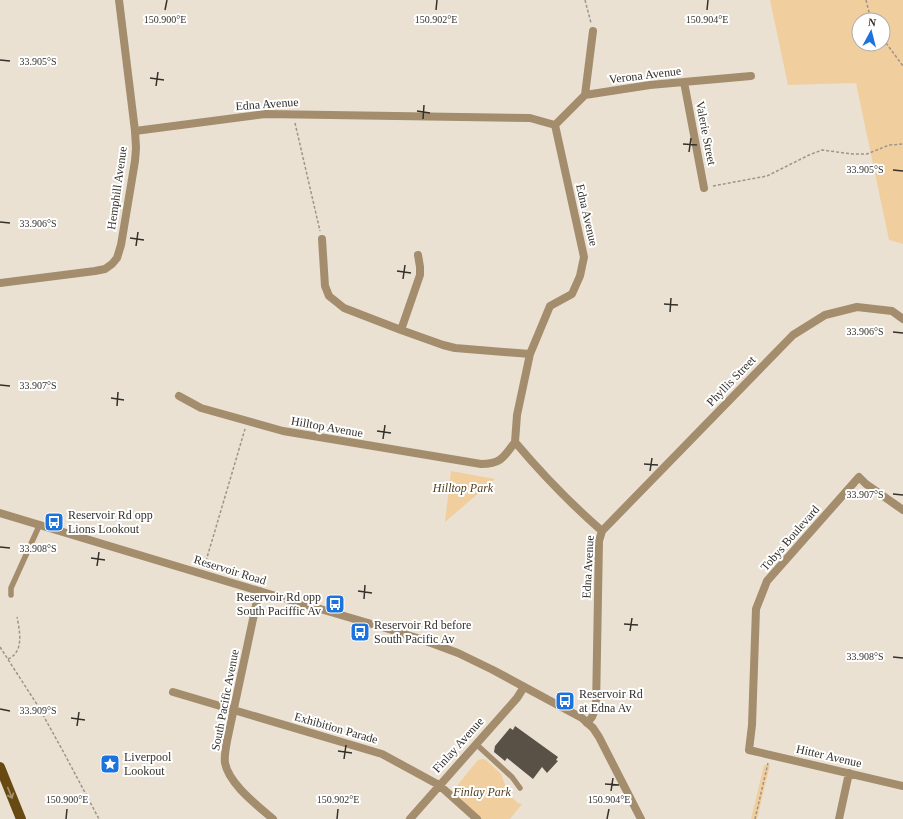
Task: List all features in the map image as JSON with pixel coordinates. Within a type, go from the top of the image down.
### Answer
[{"type":"main road","points":[[0,767],[21,819]]},
{"type":"street","name":"Hemphill Avenue","points":[[0,283],[95,272],[105,269],[117,258],[121,245],[133,177],[136,148],[119,0]]},
{"type":"street","points":[[555,125],[586,95],[593,31]]},
{"type":"street","name":"Verona Avenue","points":[[586,95],[650,85],[751,76]]},
{"type":"street","name":"Valerie Street","points":[[684,82],[704,188]]},
{"type":"street","name":"Edna Avenue","points":[[135,132],[265,114],[530,118],[555,125],[584,257],[580,276],[572,294],[550,306],[530,354],[517,415],[515,442],[575,506],[602,531],[599,541],[596,706],[592,717],[587,723]]},
{"type":"street","points":[[322,239],[325,286],[329,296],[344,308],[401,330],[455,348],[530,354]]},
{"type":"street","points":[[401,330],[420,275],[418,255]]},
{"type":"street","name":"Phyllis Street","points":[[602,531],[793,335],[825,315],[857,307],[892,311],[903,319]]},
{"type":"street","name":"Hilltop Avenue","points":[[179,396],[201,408],[283,431],[481,464],[496,463],[501,460],[515,442]]},
{"type":"street","name":"Tobys Boulevard","points":[[749,750],[752,725],[756,609],[767,581],[859,477],[866,484],[903,510]]},
{"type":"street","name":"Reservoir Road","points":[[0,513],[259,592],[392,630],[458,653],[576,714],[593,728],[641,819]]},
{"type":"street","name":"South Pacific Avenue","points":[[259,592],[225,752],[225,763],[234,782],[273,819]]},
{"type":"street","name":"Finlay Avenue","points":[[410,819],[517,698],[524,687]]},
{"type":"street","name":"Exhibition Parade","points":[[173,692],[382,754],[439,785],[477,819]]},
{"type":"street","name":"Hitter Avenue","points":[[749,750],[903,785]]},
{"type":"street","points":[[839,819],[849,773]]},
{"type":"lane","points":[[11,595],[11,588],[40,524]]},
{"type":"lane","points":[[476,744],[512,777],[520,788]]},
{"type":"path","points":[[585,0],[593,31]]},
{"type":"path","points":[[866,0],[869,12]]},
{"type":"path","points":[[891,50],[903,66]]},
{"type":"path","points":[[293,114],[322,239]]},
{"type":"path","points":[[704,188],[767,176],[822,150],[852,154],[867,154],[889,146],[903,144]]},
{"type":"path","points":[[206,561],[247,421]]},
{"type":"path","points":[[8,660],[12,657],[19,646],[20,631],[17,617]]},
{"type":"path","points":[[0,647],[38,706],[99,819]]},
{"type":"path","points":[[755,819],[770,755]]},
{"type":"green space","points":[[770,0],[903,0],[903,244],[889,240],[856,83],[788,85]]},
{"type":"green space","name":"Hilltop Park","points":[[451,471],[495,479],[445,522]]},
{"type":"green space","name":"Finlay Park","points":[[483,759],[501,774],[509,795],[518,803],[522,804],[510,819],[479,819],[455,796],[454,792],[456,787],[478,760]]},
{"type":"green space","points":[[764,765],[770,765],[757,819],[751,819]]},
{"type":"building","points":[[515,726],[558,757],[556,760],[558,761],[547,773],[542,767],[533,779],[507,758],[505,761],[494,752],[495,746],[510,728],[513,730]]},
{"type":"place","name":"Reservoir Rd opp Lions Lookout","points":[[54,522]]},
{"type":"place","name":"Reservoir Rd opp South Paciffic Av","points":[[335,604]]},
{"type":"place","name":"Reservoir Rd before South Pacific Av","points":[[360,632]]},
{"type":"place","name":"Reservoir Rd at Edna Av","points":[[565,701]]},
{"type":"place","name":"Liverpool Lookout","points":[[110,764]]}]
